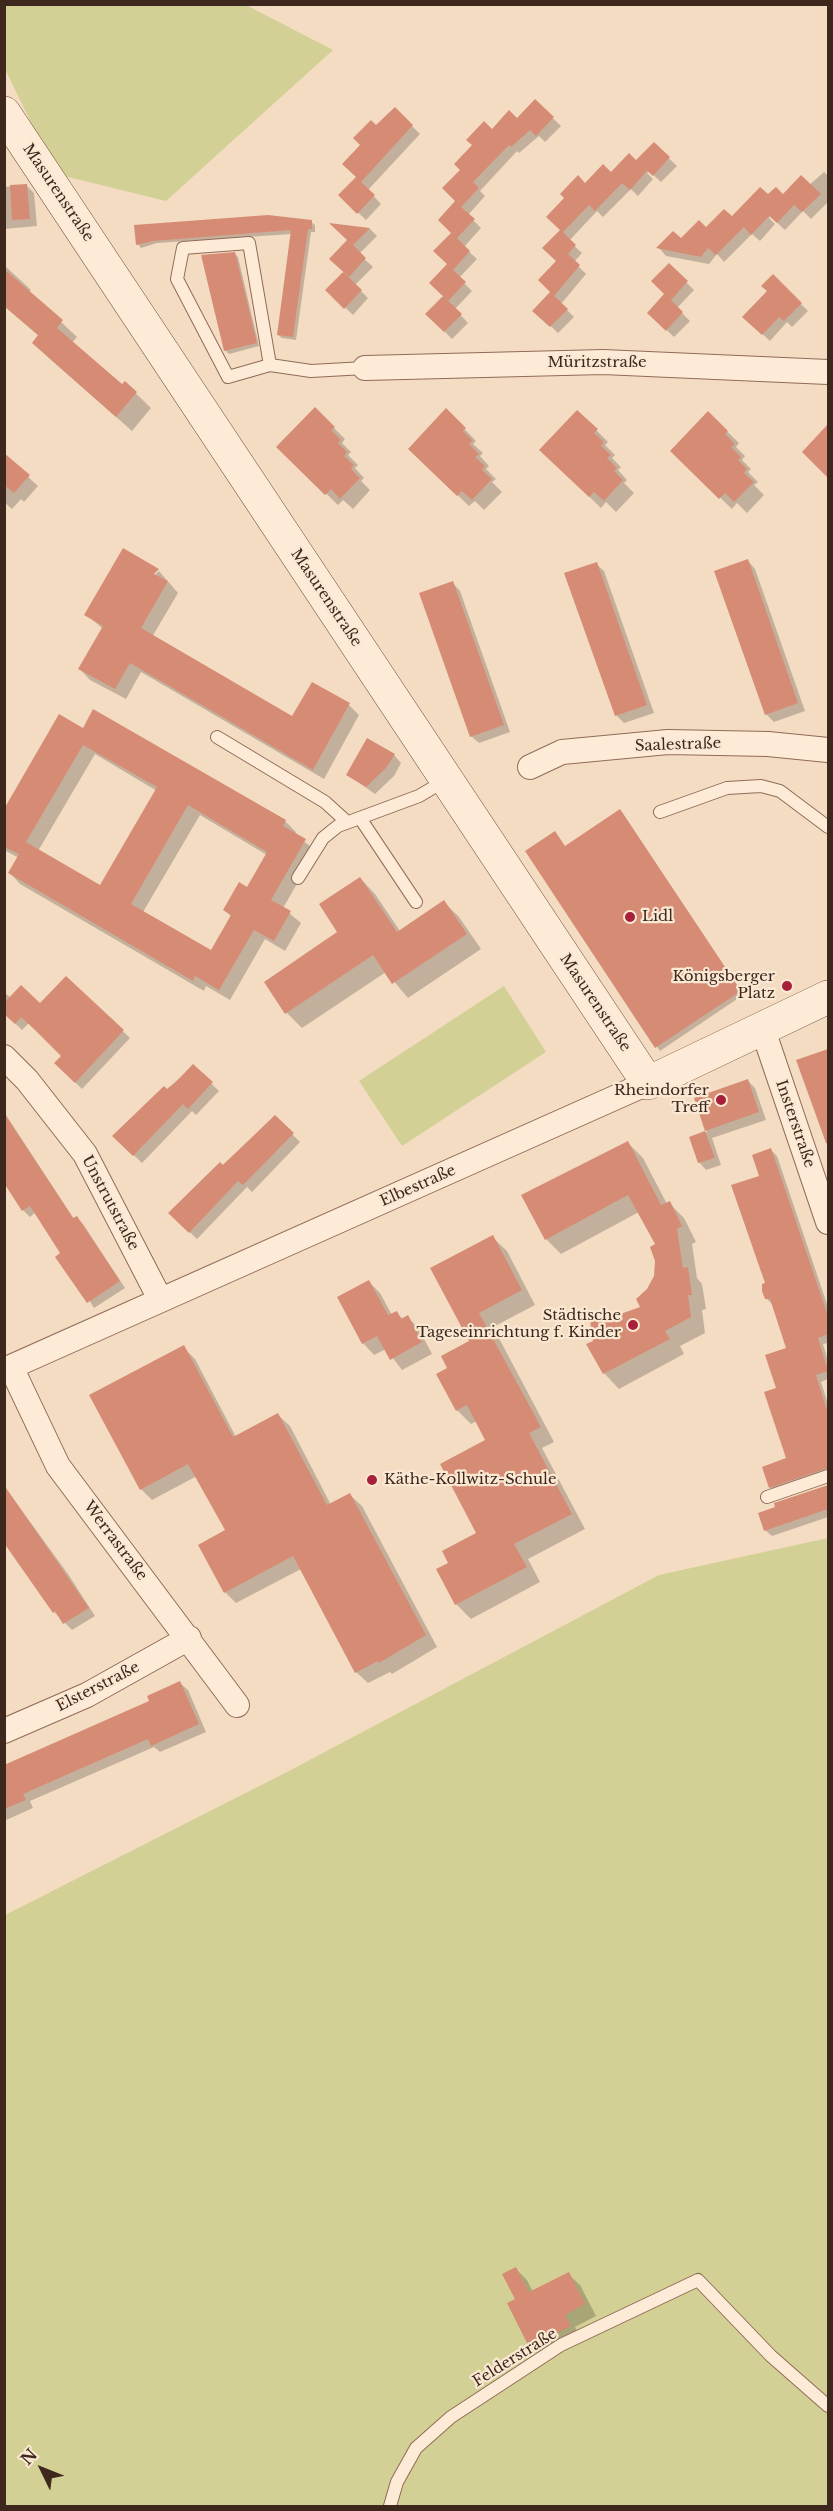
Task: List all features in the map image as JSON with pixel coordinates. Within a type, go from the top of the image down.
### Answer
[{"type":"main road","name":"Masurenstraße","points":[[4,113],[648,1083]]},
{"type":"main road","name":"Elbestraße","points":[[648,1083],[828,997]]},
{"type":"street","name":"Müritzstraße","points":[[365,368],[603,362],[828,372]]},
{"type":"street","name":"Saalestraße","points":[[530,767],[562,752],[668,742],[768,744],[828,750]]},
{"type":"street","name":"Insterstraße","points":[[762,1027],[828,1222]]},
{"type":"street","name":"Unstrutstraße","points":[[4,1058],[27,1080],[85,1154],[160,1299]]},
{"type":"street","name":"Elbestraße","points":[[8,1369],[160,1299],[648,1083]]},
{"type":"street","name":"Werrastraße","points":[[8,1369],[58,1466],[237,1705]]},
{"type":"street","name":"Elsterstraße","points":[[4,1731],[87,1695],[189,1638]]},
{"type":"lane","points":[[270,365],[249,243],[183,248],[177,279],[228,377],[270,365],[311,371],[365,368]]},
{"type":"lane","points":[[217,737],[325,802],[347,822]]},
{"type":"lane","points":[[297,878],[323,838],[347,822],[419,796],[447,780]]},
{"type":"lane","points":[[660,812],[727,788],[760,786],[780,791],[828,827]]},
{"type":"lane","points":[[360,818],[416,902]]},
{"type":"lane","points":[[767,1497],[828,1476]]},
{"type":"lane","name":"Felderstraße","points":[[390,2506],[398,2482],[416,2448],[451,2417],[561,2345],[698,2280],[771,2356],[828,2406]]},
{"type":"shaded area","points":[[5,5],[246,5],[333,50],[166,201],[56,174],[5,69]]},
{"type":"shaded area","points":[[504,986],[546,1052],[402,1146],[359,1081]]},
{"type":"shaded area","points":[[828,1538],[828,2506],[5,2506],[5,1915],[287,1772],[659,1575]]},
{"type":"building","points":[[535,99],[554,117],[536,136],[530,130],[511,147],[509,145],[473,182],[479,188],[461,207],[475,219],[457,238],[470,251],[453,270],[466,282],[448,301],[429,283],[447,264],[433,251],[451,233],[438,220],[455,201],[442,188],[460,170],[454,164],[472,145],[466,140],[484,121],[492,129],[509,110],[517,118]]},
{"type":"building","points":[[395,107],[413,125],[361,182],[375,195],[357,214],[338,195],[356,177],[342,164],[360,145],[353,138],[371,120],[376,125]]},
{"type":"building","points":[[654,142],[670,157],[653,176],[644,168],[647,171],[630,190],[622,183],[595,211],[589,205],[563,232],[576,245],[568,254],[580,265],[554,296],[538,280],[556,261],[542,248],[560,230],[546,217],[564,198],[560,194],[578,175],[585,183],[603,164],[611,172],[629,153],[636,160]]},
{"type":"building","points":[[801,175],[821,194],[802,212],[794,205],[777,223],[765,212],[769,216],[751,235],[744,227],[716,255],[708,248],[701,257],[656,248],[673,231],[681,238],[699,220],[706,227],[724,209],[732,216],[760,187],[768,194],[776,187],[783,194]]},
{"type":"building","points":[[27,184],[30,219],[12,220],[10,185]]},
{"type":"building","points":[[268,215],[312,220],[312,229],[308,229],[293,337],[277,335],[291,230],[153,241],[136,245],[134,225]]},
{"type":"building","points":[[329,223],[370,228],[353,245],[366,258],[349,277],[329,259],[347,240]]},
{"type":"building","points":[[235,252],[257,343],[224,351],[201,255]]},
{"type":"building","points":[[669,263],[688,281],[671,300],[683,312],[666,331],[647,313],[664,294],[651,281]]},
{"type":"building","points":[[4,269],[63,320],[57,328],[122,384],[125,381],[137,392],[116,417],[32,343],[38,335],[4,306]]},
{"type":"building","points":[[343,272],[362,290],[344,309],[325,290]]},
{"type":"building","points":[[773,274],[802,303],[784,321],[779,317],[762,335],[742,317],[767,291],[761,286]]},
{"type":"building","points":[[550,292],[568,309],[550,327],[532,311]]},
{"type":"building","points":[[443,296],[462,314],[444,332],[425,314]]},
{"type":"building","points":[[315,407],[335,427],[331,430],[341,440],[338,443],[347,452],[344,456],[354,465],[351,469],[360,478],[340,499],[331,489],[325,495],[276,447]]},
{"type":"building","points":[[446,408],[466,428],[463,431],[473,441],[469,444],[479,454],[475,457],[485,466],[482,470],[492,479],[472,500],[462,491],[457,496],[408,449]]},
{"type":"building","points":[[577,410],[598,429],[594,433],[604,442],[601,446],[611,455],[607,458],[617,468],[614,471],[623,480],[604,501],[594,492],[589,497],[539,450]]},
{"type":"building","points":[[708,411],[728,431],[725,434],[735,444],[731,447],[741,457],[738,460],[747,469],[744,473],[754,482],[734,502],[725,493],[719,499],[670,451]]},
{"type":"building","points":[[828,424],[828,478],[802,452]]},
{"type":"building","points":[[4,453],[30,475],[14,493],[4,485]]},
{"type":"building","points":[[123,548],[159,569],[154,574],[168,581],[141,628],[292,716],[312,682],[350,703],[313,770],[130,663],[115,689],[78,669],[103,626],[84,615]]},
{"type":"building","points":[[748,559],[798,703],[765,715],[714,571]]},
{"type":"building","points":[[597,562],[647,705],[615,716],[564,573]]},
{"type":"building","points":[[453,581],[504,725],[470,737],[419,593]]},
{"type":"building","points":[[93,709],[286,820],[283,826],[306,839],[271,900],[291,911],[274,941],[254,930],[219,990],[195,976],[193,981],[8,873],[19,854],[4,847],[4,809],[59,714],[83,728]],"holes":[[[83,745],[157,787],[100,885],[26,842]],[[188,805],[267,852],[247,887],[239,882],[223,910],[231,915],[211,950],[131,904]]]},
{"type":"building","points":[[367,738],[395,754],[386,768],[366,787],[346,775]]},
{"type":"building","name":"Lidl","points":[[620,809],[741,991],[655,1048],[525,851],[555,831],[565,846]]},
{"type":"building","points":[[360,877],[397,932],[444,900],[467,934],[392,984],[373,955],[285,1014],[264,982],[337,932],[319,904]]},
{"type":"building","points":[[66,976],[124,1030],[75,1083],[54,1063],[61,1056],[35,1030],[21,1017],[15,1024],[4,1014],[4,1003],[21,985],[40,1003]]},
{"type":"building","points":[[828,1049],[828,1143],[826,1143],[796,1060]]},
{"type":"building","points":[[193,1064],[213,1082],[188,1109],[183,1104],[133,1156],[112,1136],[164,1086],[167,1089],[174,1084]]},
{"type":"building","points":[[748,1079],[759,1112],[705,1131],[694,1098]]},
{"type":"building","points":[[4,1113],[73,1218],[77,1216],[120,1281],[87,1303],[55,1257],[60,1253],[30,1206],[22,1211],[4,1183]]},
{"type":"building","points":[[275,1115],[294,1133],[243,1185],[238,1181],[189,1233],[168,1213],[220,1162],[223,1165]]},
{"type":"building","points":[[705,1131],[715,1158],[698,1163],[689,1137]]},
{"type":"building","points":[[628,1141],[661,1205],[670,1201],[682,1226],[677,1229],[683,1268],[688,1267],[692,1295],[688,1295],[691,1317],[665,1331],[670,1339],[603,1374],[586,1344],[593,1341],[590,1320],[612,1317],[640,1307],[636,1299],[647,1289],[654,1276],[655,1261],[650,1247],[655,1244],[628,1195],[545,1240],[521,1195]]},
{"type":"building","points":[[771,1148],[828,1316],[828,1334],[818,1338],[828,1371],[816,1375],[828,1414],[828,1468],[769,1488],[762,1467],[786,1458],[764,1392],[776,1388],[765,1355],[786,1348],[770,1299],[765,1299],[762,1291],[762,1284],[765,1283],[731,1185],[759,1176],[752,1155]]},
{"type":"building","points":[[493,1235],[522,1290],[479,1313],[541,1427],[529,1433],[572,1514],[514,1544],[527,1567],[455,1605],[436,1569],[448,1563],[442,1551],[476,1533],[440,1464],[485,1440],[467,1405],[456,1411],[436,1374],[447,1368],[441,1356],[469,1341],[430,1268]]},
{"type":"building","points":[[369,1280],[388,1315],[397,1311],[401,1319],[408,1315],[422,1342],[390,1360],[377,1336],[362,1344],[337,1297]]},
{"type":"building","points":[[184,1345],[233,1437],[278,1413],[327,1505],[350,1493],[426,1635],[379,1663],[378,1661],[355,1673],[293,1556],[224,1593],[198,1545],[225,1530],[188,1464],[140,1490],[89,1395]]},
{"type":"building","points":[[4,1485],[89,1608],[63,1624],[4,1543]]},
{"type":"building","points":[[828,1485],[828,1509],[764,1531],[758,1513],[775,1507],[774,1503]]},
{"type":"building","points":[[180,1681],[199,1724],[151,1746],[148,1739],[23,1794],[26,1800],[4,1809],[4,1765],[149,1701],[147,1696]]},
{"type":"building","points":[[516,2267],[529,2292],[569,2272],[585,2304],[565,2315],[571,2326],[529,2347],[507,2303],[515,2299],[502,2274]]},
{"type":"place","name":"Lidl","points":[[630,917]]},
{"type":"place","name":"Königsberger Platz","points":[[787,986]]},
{"type":"place","name":"Rheindorfer Treff","points":[[721,1100]]},
{"type":"place","name":"Städtische Tageseinrichtung f. Kinder","points":[[633,1325]]},
{"type":"place","name":"Käthe-Kollwitz-Schule","points":[[372,1480]]}]
